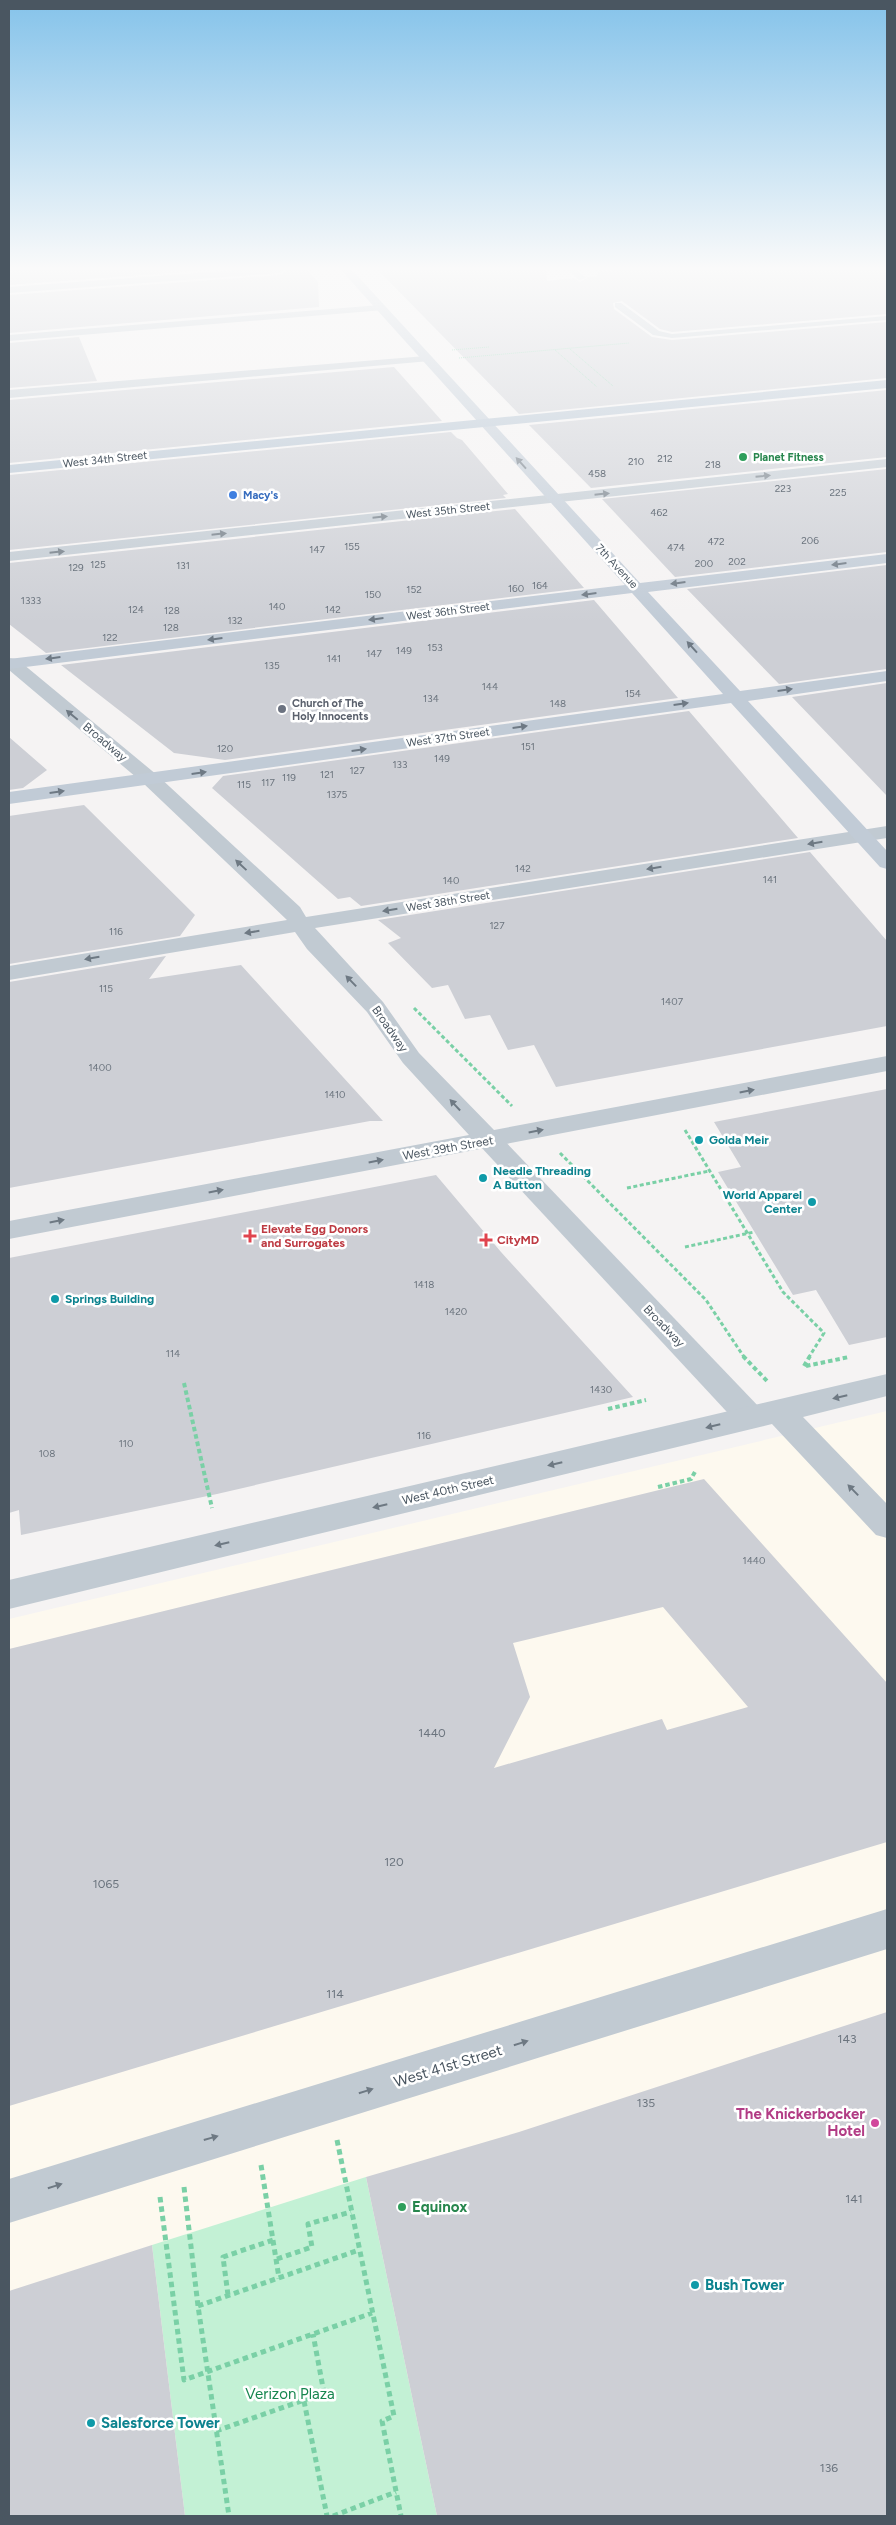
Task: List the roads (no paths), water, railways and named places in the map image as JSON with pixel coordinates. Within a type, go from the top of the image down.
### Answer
[{"type":"main road","name":"7th Avenue","points":[[453,388],[887,862]]},
{"type":"main road","name":"West 34th Street","points":[[9,468],[847,388]]},
{"type":"main road","name":"West 36th Street","points":[[9,663],[887,558]]},
{"type":"main road","name":"West 37th Street","points":[[9,798],[887,676]]},
{"type":"street","points":[[9,394],[82,388]]},
{"type":"street","name":"West 35th Street","points":[[9,557],[887,463]]},
{"type":"street","name":"Broadway","points":[[9,663],[150,779],[292,912],[315,944],[375,1007],[411,1058],[488,1140],[766,1404],[887,1525]]},
{"type":"street","name":"West 38th Street","points":[[9,972],[300,924],[887,832]]},
{"type":"street","name":"West 39th Street","points":[[9,1230],[887,1064]]},
{"type":"street","name":"West 40th Street","points":[[9,1595],[766,1404],[887,1386]]},
{"type":"street","name":"West 41st Street","points":[[9,2201],[887,1929]]},
{"type":"place","name":"Planet Fitness","points":[[743,457]]},
{"type":"place","name":"Macy's","points":[[233,495]]},
{"type":"place","name":"Church of The Holy Innocents","points":[[282,709]]},
{"type":"place","name":"Golda Meir","points":[[699,1140]]},
{"type":"place","name":"Needle Threading A Button","points":[[483,1178]]},
{"type":"place","name":"World Apparel Center","points":[[812,1202]]},
{"type":"place","name":"Elevate Egg Donors and Surrogates","points":[[250,1236]]},
{"type":"place","name":"CityMD","points":[[486,1240]]},
{"type":"place","name":"Springs Building","points":[[55,1299]]},
{"type":"place","name":"The Knickerbocker Hotel","points":[[875,2123]]},
{"type":"place","name":"Equinox","points":[[402,2207]]},
{"type":"place","name":"Bush Tower","points":[[695,2285]]},
{"type":"place","name":"Salesforce Tower","points":[[91,2423]]},
{"type":"park label","name":"Verizon Plaza","points":[[290,2394]]}]
